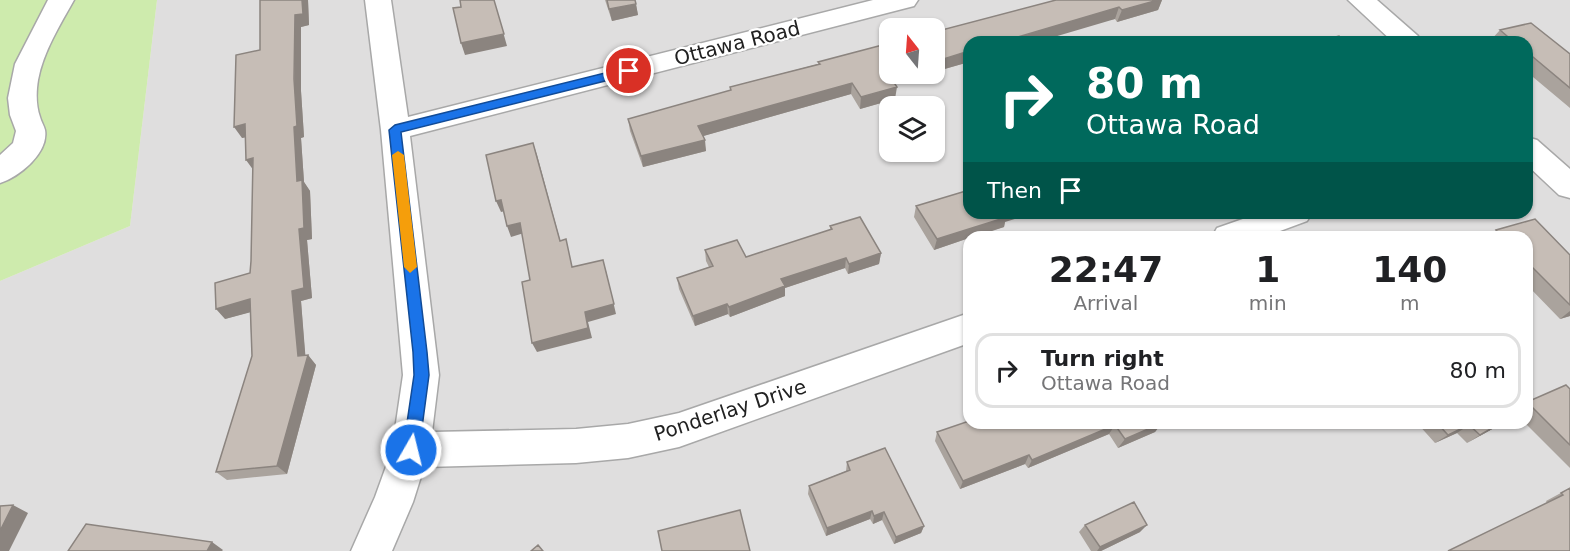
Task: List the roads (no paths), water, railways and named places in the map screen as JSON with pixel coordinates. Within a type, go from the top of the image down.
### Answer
[{"type":"street","points":[[0,172],[27,148],[31,131],[24,118],[22,90],[32,55],[61,0]]},
{"type":"street","points":[[371,551],[393,502],[411,450],[421,375],[395,130],[378,0]]},
{"type":"street","name":"Ottawa Road","points":[[395,130],[905,0]]},
{"type":"street","points":[[1361,0],[1402,36]]},
{"type":"street","points":[[1533,153],[1570,187]]},
{"type":"street","points":[[1245,231],[1279,219]]},
{"type":"street","name":"Ponderlay Drive","points":[[411,450],[576,446],[628,441],[669,432],[963,330]]}]
